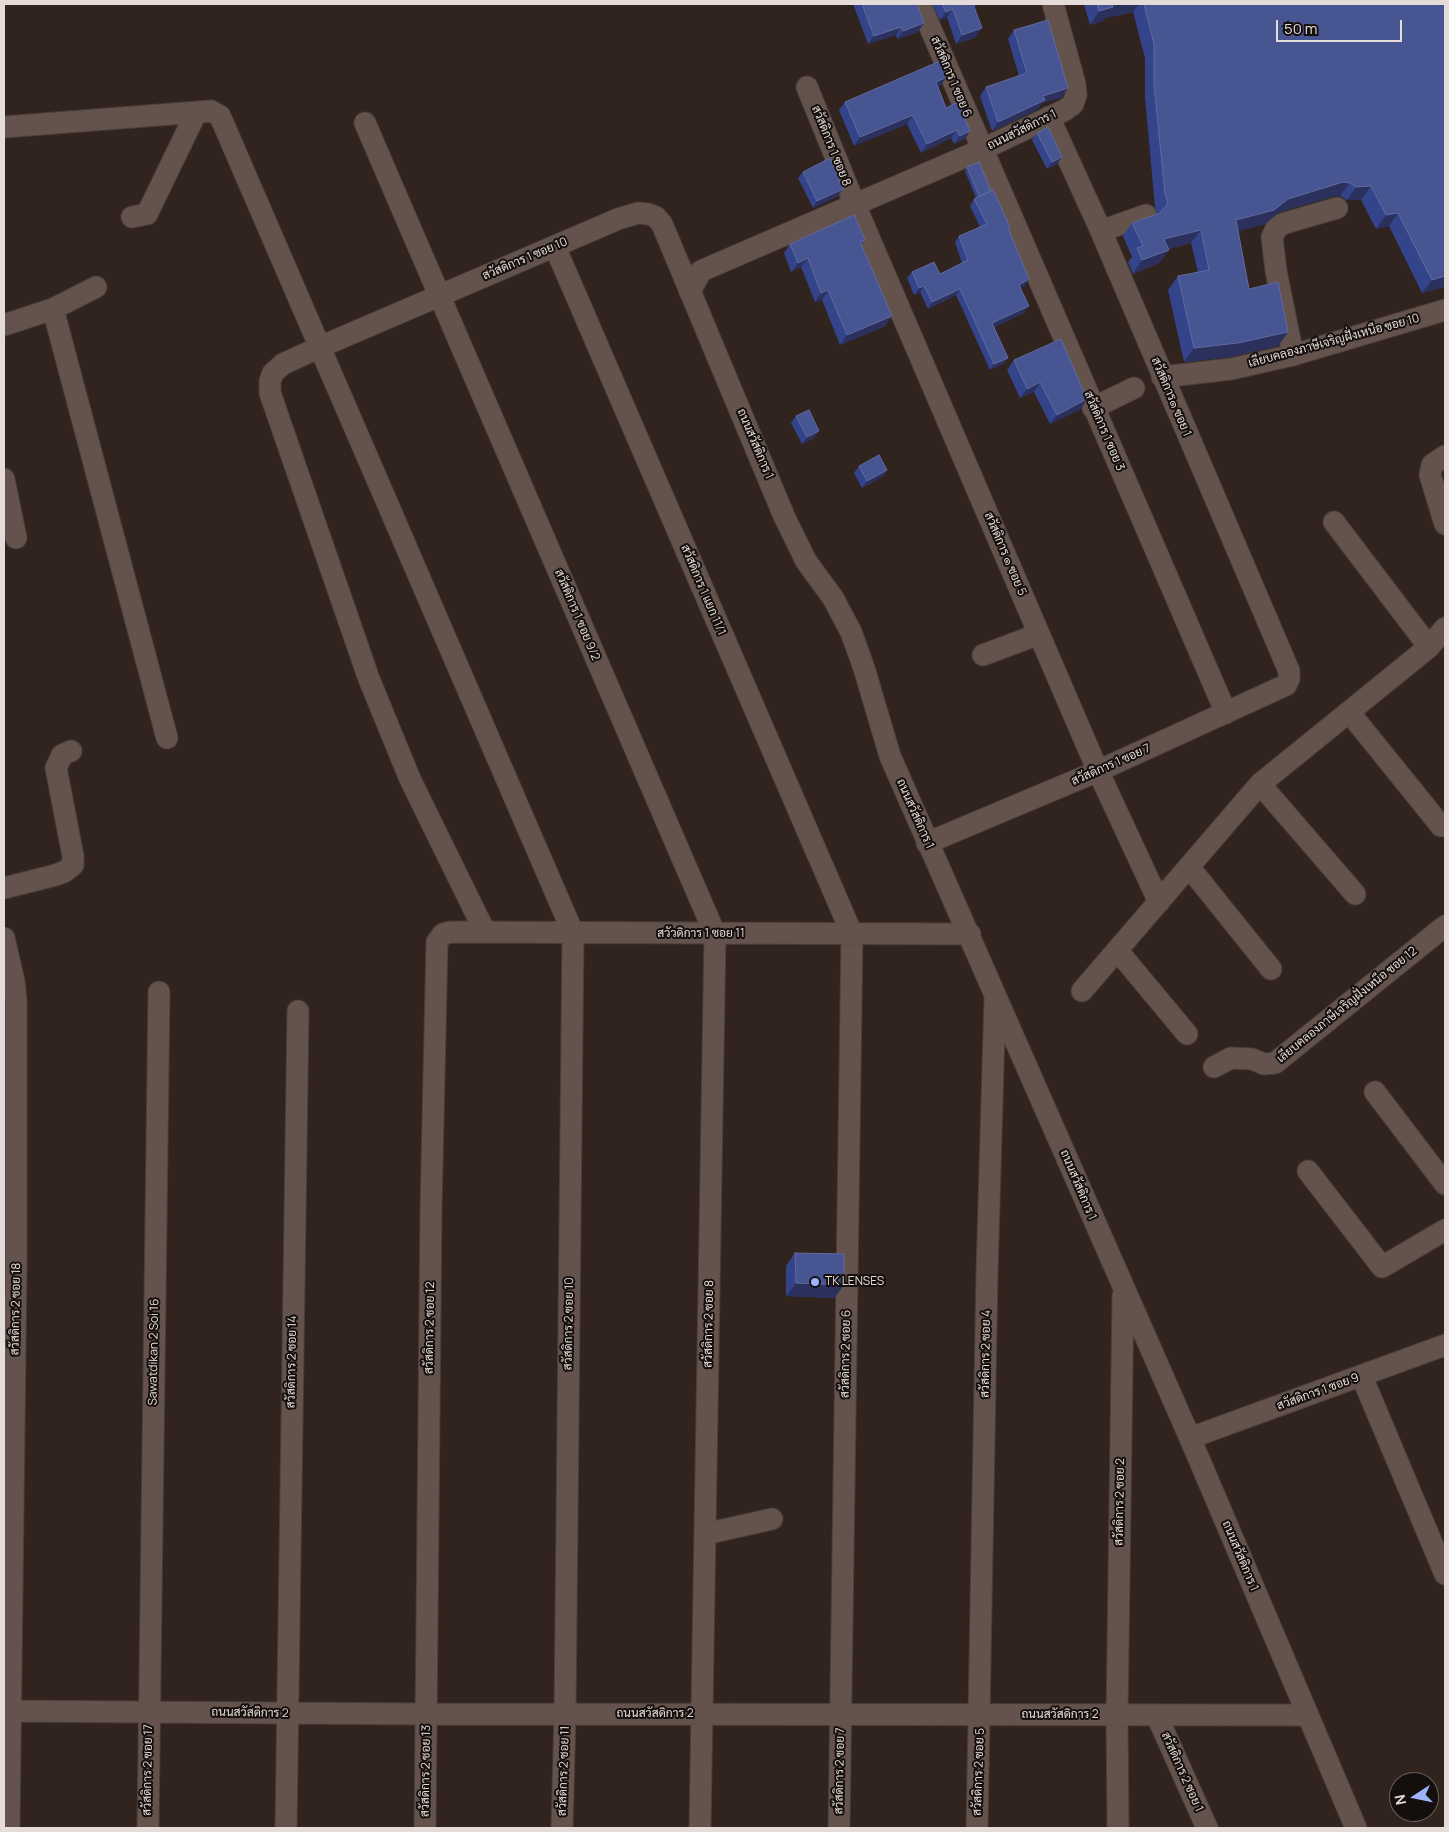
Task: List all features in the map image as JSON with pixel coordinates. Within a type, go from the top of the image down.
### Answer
[{"type":"street","name":"สวัสดิการ 1 ซอย 6","points":[[920,4],[982,150]]},
{"type":"street","name":"ถนนสวัสดิการ 1","points":[[1052,4],[1076,95],[1073,104],[982,150],[701,271],[690,292],[784,516],[806,561],[833,598],[851,632],[864,668],[890,756],[927,843],[996,993],[1190,1438],[1356,1828]]},
{"type":"street","name":"สวัสดิการ 1 ซอย 8","points":[[807,87],[855,204]]},
{"type":"street","points":[[4,128],[211,111],[220,116],[573,933]]},
{"type":"street","points":[[132,217],[147,214],[196,113]]},
{"type":"street","name":"สวัสดิการ๑ ซอย 1","points":[[1050,117],[1101,231],[1289,671],[1289,680]]},
{"type":"street","name":"สวัสดิการ 1 ซอย 9/2","points":[[365,123],[438,297],[715,934]]},
{"type":"street","name":"สวัสดิการ 1 ซอย 3","points":[[982,150],[1226,713]]},
{"type":"street","name":"สวัสดิการ ๑ ซอย 5","points":[[855,204],[1098,771],[1159,902]]},
{"type":"street","points":[[1293,354],[1276,271],[1272,237],[1276,229],[1282,224],[1337,208]]},
{"type":"street","name":"สวัสดิการ 1 ซอย 10","points":[[485,932],[410,779],[377,698],[337,590],[270,393],[270,381],[283,364],[320,347],[618,219],[638,213],[656,217],[662,224],[690,292]]},
{"type":"street","points":[[1101,231],[1146,214]]},
{"type":"street","name":"สวัสดิการ 1 แยก 11/1","points":[[555,247],[852,934]]},
{"type":"street","points":[[4,325],[53,309],[96,287]]},
{"type":"street","points":[[53,309],[167,738]]},
{"type":"street","name":"เลียบคลองภาษีเจริญฝั่งเหนือ ซอย 10","points":[[1162,377],[1230,369],[1293,354],[1445,310]]},
{"type":"street","points":[[1093,408],[1134,388]]},
{"type":"street","points":[[1445,456],[1432,465],[1430,475],[1445,524]]},
{"type":"street","points":[[4,479],[16,538]]},
{"type":"street","points":[[1082,991],[1260,784],[1440,639],[1334,522]]},
{"type":"street","points":[[982,655],[1039,634]]},
{"type":"street","name":"สวัสดิการ 1 ซอย 7","points":[[927,843],[1098,771],[1286,685],[1289,680]]},
{"type":"street","points":[[1349,712],[1441,826]]},
{"type":"street","points":[[4,888],[52,876],[64,872],[73,865],[73,856],[56,768],[62,755],[71,752]]},
{"type":"street","points":[[1260,784],[1355,894]]},
{"type":"street","points":[[1189,866],[1272,968]]},
{"type":"street","name":"เลียบคลองภาษีเจริญฝั่งเหนือ ซอย 12","points":[[1214,1067],[1231,1058],[1252,1059],[1269,1064],[1275,1063],[1445,926]]},
{"type":"street","name":"สวัวดิการ 1 ซอย 11","points":[[437,942],[443,934],[451,932],[970,934]]},
{"type":"street","name":"สวัสดิการ 2 ซอย 10","points":[[565,1714],[573,933]]},
{"type":"street","name":"สวัสดิการ 2 ซอย 8","points":[[700,1828],[715,934]]},
{"type":"street","name":"สวัสดิการ 2 ซอย 6","points":[[841,1714],[852,934]]},
{"type":"street","name":"สวัสดิการ 2 ซอย 18","points":[[4,938],[14,981],[16,1001],[16,1268],[7,1711],[9,1828]]},
{"type":"street","name":"สวัสดิการ 2 ซอย 12","points":[[426,1714],[431,1210],[437,942]]},
{"type":"street","points":[[1117,950],[1187,1034]]},
{"type":"street","name":"Sawatdikan 2 Soi 16","points":[[149,1712],[159,992]]},
{"type":"street","name":"สวัสดิการ 2 ซอย 4","points":[[981,1715],[987,1272],[996,993]]},
{"type":"street","name":"สวัสดิการ 2 ซอย 14","points":[[286,1828],[298,1011]]},
{"type":"street","points":[[1375,1092],[1445,1184]]},
{"type":"street","points":[[1308,1171],[1382,1267],[1445,1230]]},
{"type":"street","name":"สวัสดิการ 2 ซอย 2","points":[[1118,1828],[1117,1716],[1124,1289]]},
{"type":"street","name":"สวัสดิการ 1 ซอย 9","points":[[1190,1438],[1362,1377],[1445,1345]]},
{"type":"street","points":[[1362,1377],[1445,1574]]},
{"type":"street","points":[[705,1534],[772,1519]]},
{"type":"street","name":"ถนนสวัสดิการ 2","points":[[7,1711],[426,1714],[1307,1715]]},
{"type":"street","name":"สวัสดิการ 2 ซอย 17","points":[[148,1828],[149,1712]]},
{"type":"street","name":"สวัสดิการ 2 ซอย 13","points":[[425,1828],[426,1714]]},
{"type":"street","name":"สวัสดิการ 2 ซอย 11","points":[[562,1828],[565,1714]]},
{"type":"street","name":"สวัสดิการ 2 ซอย 7","points":[[839,1828],[841,1714]]},
{"type":"street","name":"สวัสดิการ 2 ซอย 5","points":[[977,1828],[981,1715]]},
{"type":"street","name":"สวัสดิการ 2 ซอย 1","points":[[1157,1716],[1207,1828]]},
{"type":"building","points":[[862,4],[917,4],[924,23],[903,31],[901,27],[874,36]]},
{"type":"building","points":[[942,4],[973,4],[982,28],[962,35],[953,9],[946,12]]},
{"type":"building","points":[[1097,4],[1118,4],[1099,11]]},
{"type":"building","points":[[1144,4],[1445,4],[1445,276],[1432,280],[1398,213],[1386,215],[1371,186],[1356,187],[1350,183],[1343,182],[1288,199],[1274,210],[1236,220],[1249,289],[1278,282],[1288,332],[1238,343],[1194,348],[1178,276],[1209,270],[1201,230],[1164,239],[1169,250],[1142,260],[1137,248],[1143,246],[1132,223],[1160,213],[1168,203],[1165,194],[1154,84],[1154,44]]},
{"type":"building","points":[[1048,20],[1068,88],[1043,96],[1045,100],[998,122],[986,87],[1027,73],[1014,30]]},
{"type":"building","points":[[940,61],[947,77],[936,82],[946,108],[958,102],[970,131],[960,136],[957,130],[927,144],[913,115],[860,137],[845,102]]},
{"type":"building","points":[[1048,127],[1062,157],[1052,162],[1037,133]]},
{"type":"building","points":[[830,158],[843,189],[817,201],[803,172]]},
{"type":"building","points":[[979,162],[991,191],[979,196],[967,167]]},
{"type":"building","points":[[993,190],[1010,227],[1008,228],[1029,279],[1019,285],[1029,306],[992,323],[1008,358],[994,364],[960,289],[932,302],[924,286],[919,288],[912,272],[934,262],[940,274],[968,260],[959,236],[987,224],[974,199]]},
{"type":"building","points":[[854,215],[865,240],[860,242],[892,316],[847,335],[828,290],[821,293],[808,258],[798,263],[790,244]]},
{"type":"building","points":[[1061,339],[1087,399],[1057,415],[1040,382],[1027,389],[1014,360]]},
{"type":"building","points":[[809,410],[819,431],[807,437],[796,416]]},
{"type":"building","points":[[879,455],[887,470],[867,481],[859,466]]},
{"type":"building","points":[[795,1253],[844,1254],[844,1285],[796,1283]]},
{"type":"place","name":"TK LENSES","points":[[815,1282]]}]
